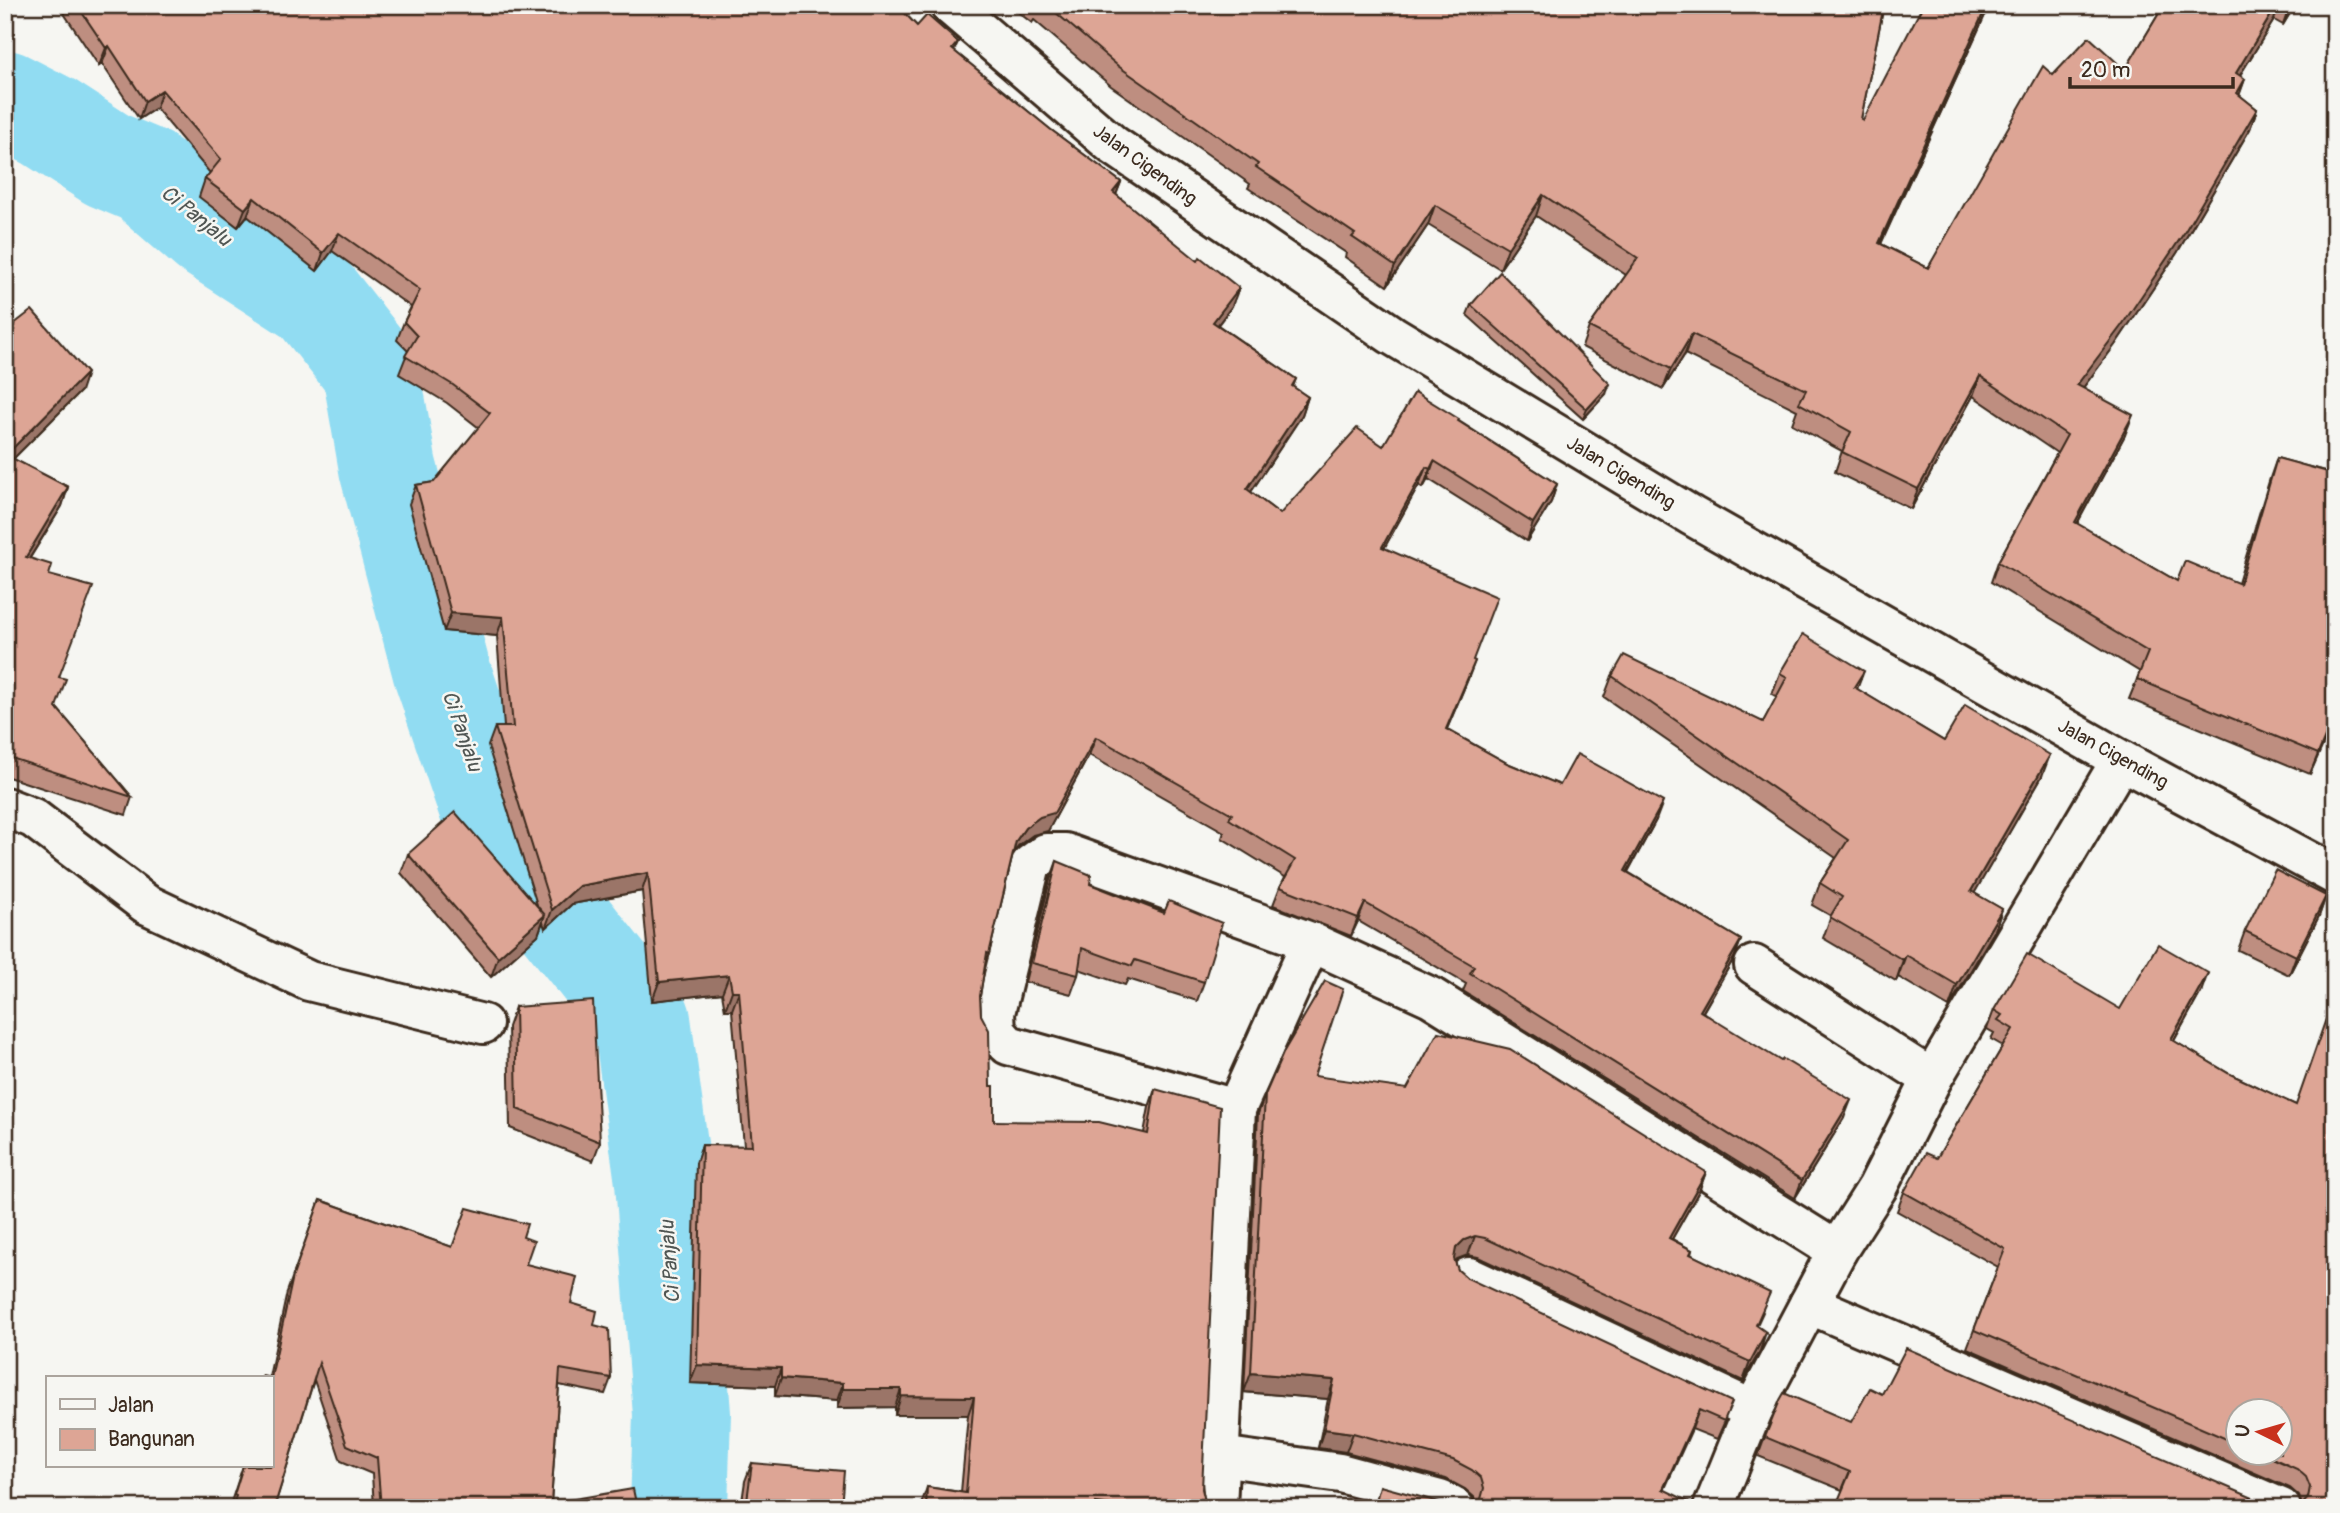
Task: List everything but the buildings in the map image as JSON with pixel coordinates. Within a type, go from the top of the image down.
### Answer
[{"type":"street","name":"Jalan Cigending","points":[[950,5],[1113,145],[1392,335],[1692,516],[2120,760],[2335,875]]},
{"type":"street","points":[[1713,1508],[1752,1410],[1837,1251],[1877,1188],[1932,1079],[2120,760]]},
{"type":"street","points":[[5,807],[33,818],[146,904],[309,981],[483,1024]]},
{"type":"street","points":[[1236,1109],[1008,1045],[996,1031],[995,1013],[1031,864],[1046,853],[1065,853],[1311,942],[1431,997],[1837,1251]]},
{"type":"street","points":[[1217,1508],[1236,1109],[1311,942]]},
{"type":"street","points":[[1754,965],[1932,1079]]},
{"type":"street","points":[[1469,1277],[1752,1410]]},
{"type":"street","points":[[1809,1304],[2281,1508]]},
{"type":"street","points":[[1220,1456],[1340,1474],[1440,1500],[1455,1508]]},
{"type":"waterway","name":"Ci Panjalu","points":[[5,99],[48,121],[108,160],[146,176],[208,230],[315,299],[371,370],[388,468],[441,669],[498,837],[642,1020],[664,1182],[682,1414],[679,1508]]}]
